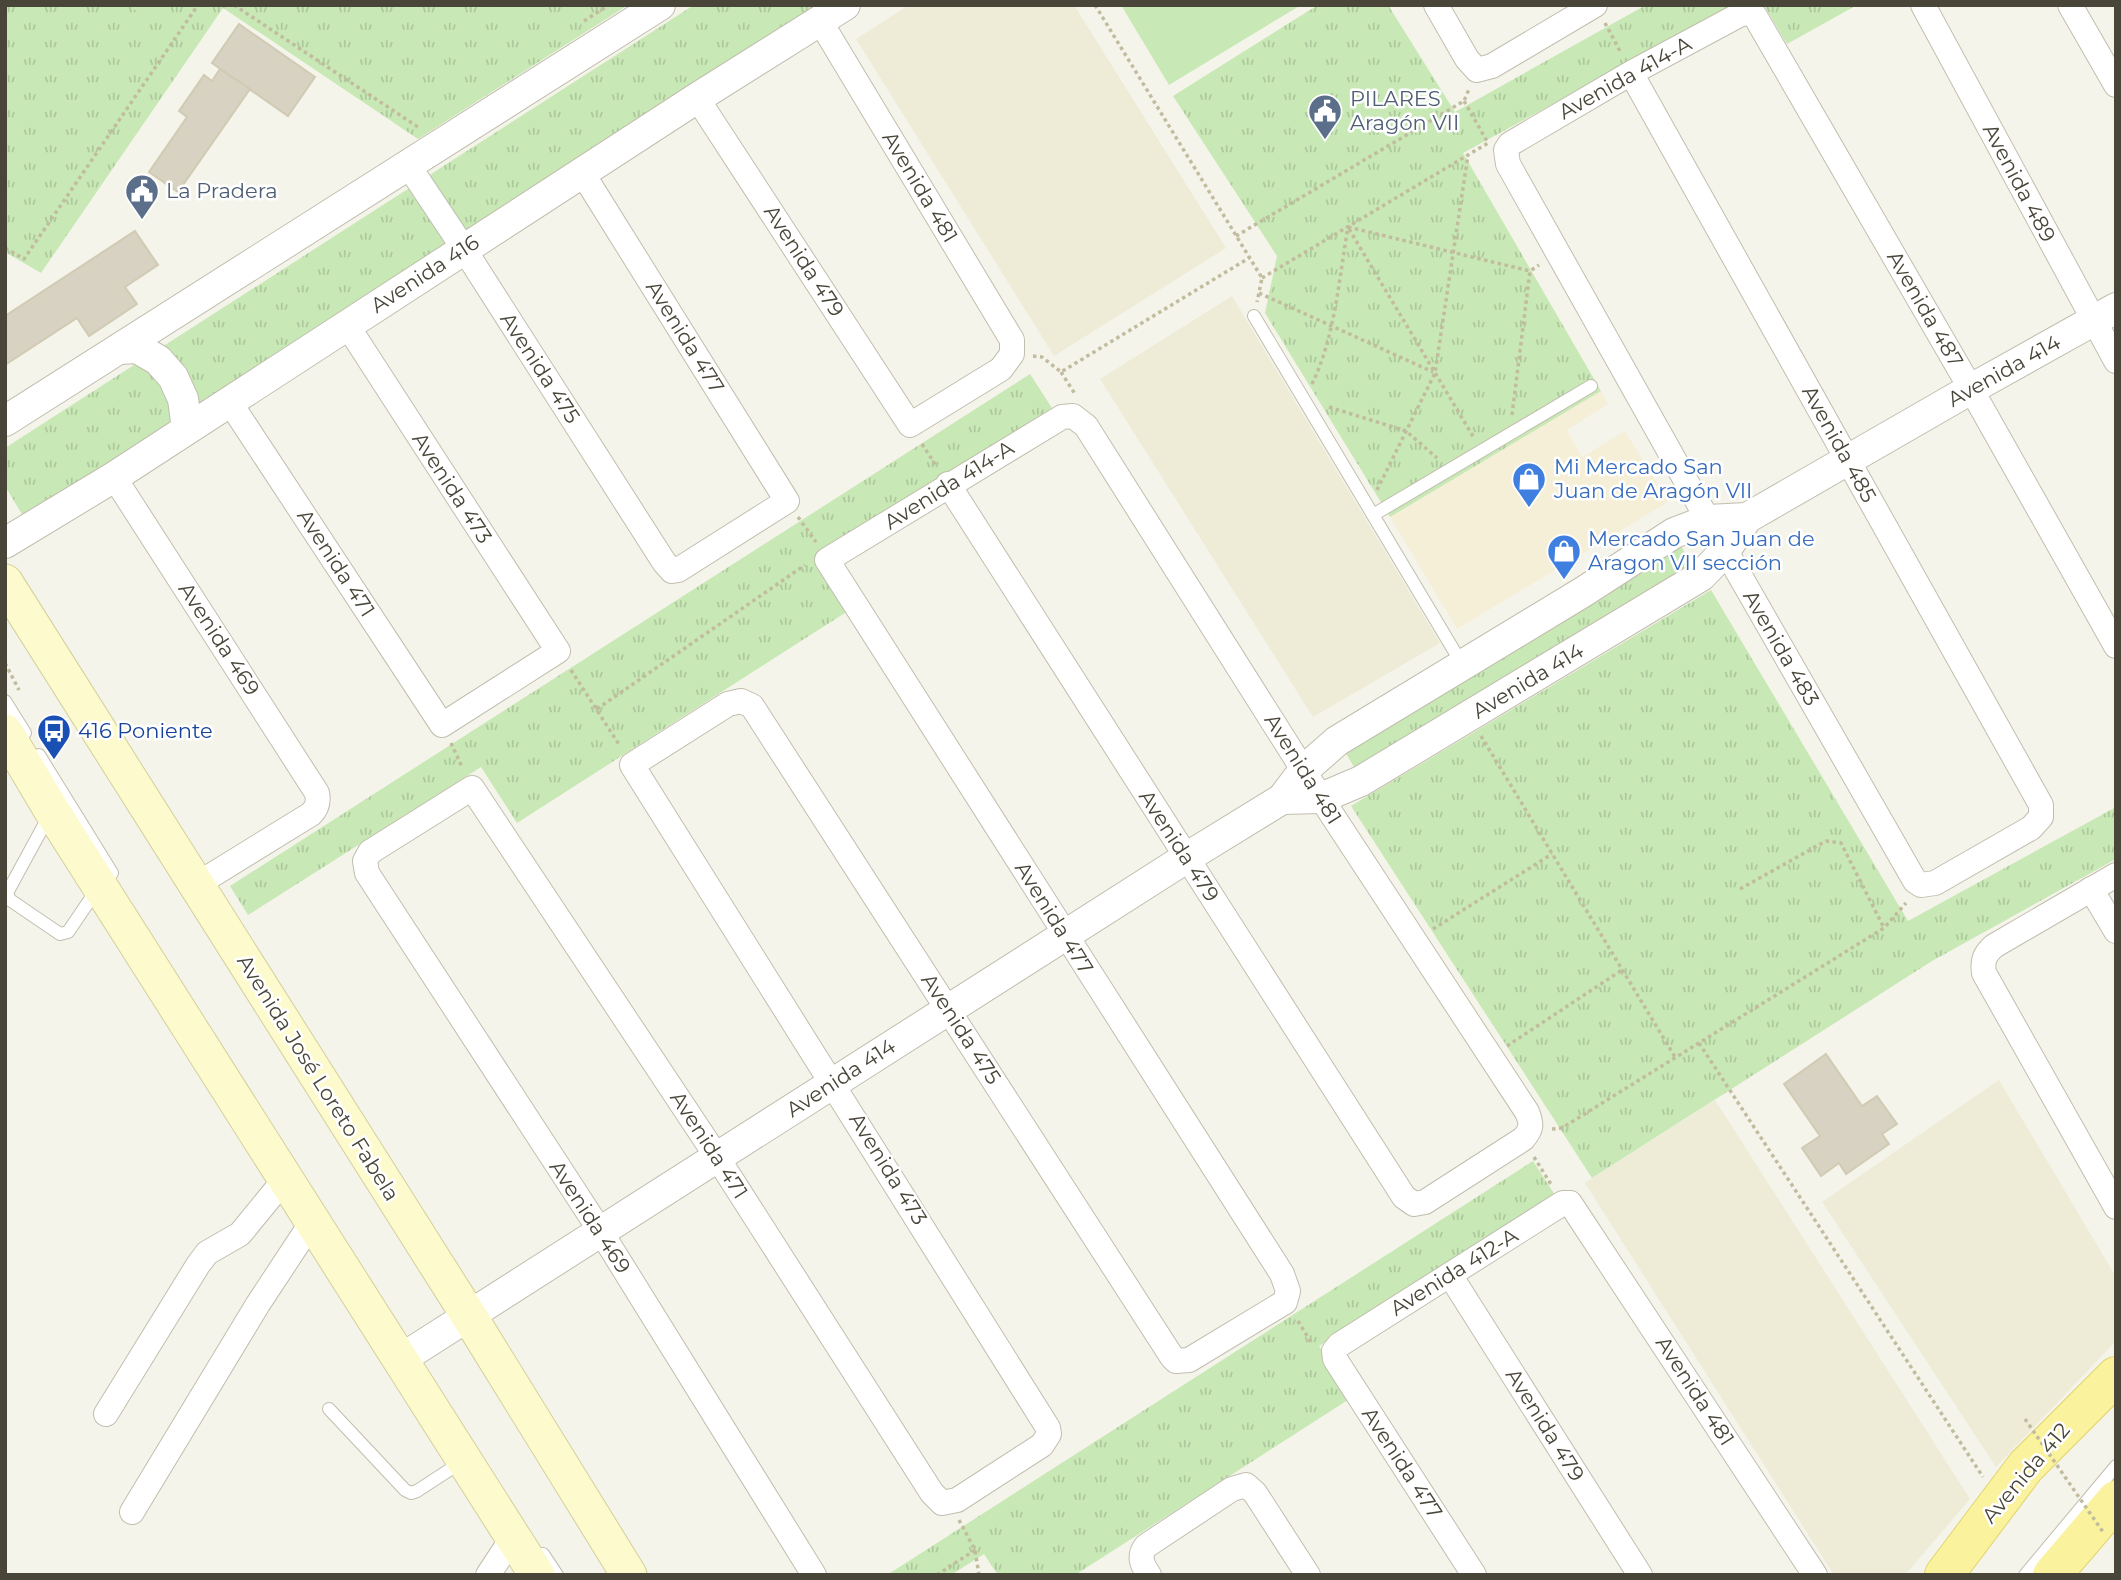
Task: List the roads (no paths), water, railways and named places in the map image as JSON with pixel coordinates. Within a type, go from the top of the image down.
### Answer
[{"type":"main road","name":"Avenida José Loreto Fabela","points":[[5,582],[629,1575]]},
{"type":"main road","points":[[10,755],[110,886],[464,1461],[524,1539],[537,1575]]},
{"type":"main road","name":"Avenida 412","points":[[1944,1575],[2026,1466],[2116,1376]]},
{"type":"main road","points":[[2052,1575],[2110,1516]]},
{"type":"street","points":[[5,421],[660,5]]},
{"type":"street","name":"Avenida 416","points":[[5,543],[114,477],[697,98],[845,5]]},
{"type":"street","points":[[1436,5],[1467,59],[1477,70],[1492,66],[1599,11]]},
{"type":"street","name":"Avenida 489","points":[[1923,5],[2105,315],[2116,361]]},
{"type":"street","points":[[2070,5],[2116,85]]},
{"type":"street","name":"Avenida 414-A","points":[[1506,150],[1516,139],[1631,73],[1741,14],[1749,13]]},
{"type":"street","name":"Avenida 487","points":[[1749,13],[1760,22],[2116,646]]},
{"type":"street","name":"Avenida 481","points":[[820,21],[1012,340],[1012,354],[1001,369],[910,425]]},
{"type":"street","name":"Avenida 485","points":[[1631,73],[2041,805],[2041,817],[2031,828],[1934,883],[1921,885]]},
{"type":"street","name":"Avenida 479","points":[[697,98],[910,425]]},
{"type":"street","name":"Avenida 483","points":[[1506,150],[1507,164],[1725,551],[1910,874],[1921,885]]},
{"type":"street","name":"Avenida 475","points":[[408,165],[664,562],[673,571]]},
{"type":"street","name":"Avenida 477","points":[[583,174],[787,501],[683,568],[673,571]]},
{"type":"street","name":"Avenida 414","points":[[1282,799],[1321,798],[1361,781],[1701,576],[1725,551],[1746,518],[1971,388],[2105,315]]},
{"type":"street","name":"Avenida 473","points":[[347,325],[558,651],[442,724]]},
{"type":"street","points":[[119,349],[137,348],[158,360],[173,377],[183,400],[187,429]]},
{"type":"street","name":"Avenida 471","points":[[229,401],[442,724]]},
{"type":"street","name":"Avenida 414-A","points":[[825,556],[1062,416],[1073,416]]},
{"type":"street","name":"Avenida 481","points":[[1073,416],[1086,426],[1321,798],[1527,1112],[1527,1132]]},
{"type":"street","name":"Avenida 469","points":[[114,477],[317,793],[318,804],[311,814],[196,885]]},
{"type":"street","name":"Avenida 479","points":[[948,484],[1404,1197],[1414,1204],[1425,1202],[1527,1132]]},
{"type":"street","name":"Avenida 414","points":[[401,1359],[1282,799],[1304,771],[1338,741],[1583,592],[1674,533],[1708,520],[1746,518]]},
{"type":"street","name":"Avenida 477","points":[[825,556],[1282,1274],[1288,1291],[1286,1301]]},
{"type":"street","name":"Avenida 475","points":[[632,765],[728,704],[741,701],[752,706],[1167,1351],[1176,1361],[1189,1360],[1286,1301]]},
{"type":"street","name":"Avenida 473","points":[[632,765],[1046,1423],[1049,1434],[1042,1445],[946,1503]]},
{"type":"street","name":"Avenida 471","points":[[365,862],[370,852],[472,788],[717,1157],[925,1482],[937,1500],[946,1503]]},
{"type":"street","name":"Avenida 469","points":[[365,862],[368,873],[601,1232],[814,1575]]},
{"type":"street","points":[[2116,875],[1994,946],[1983,958],[1984,973],[2116,1207]]},
{"type":"street","points":[[2091,889],[2116,931]]},
{"type":"street","points":[[106,1414],[207,1253],[302,1196]]},
{"type":"street","points":[[132,1512],[258,1304],[302,1196]]},
{"type":"street","name":"Avenida 481","points":[[1569,1205],[1815,1575]]},
{"type":"street","name":"Avenida 412-A","points":[[1334,1351],[1339,1345],[1450,1275],[1569,1205]]},
{"type":"street","name":"Avenida 479","points":[[1450,1275],[1640,1575]]},
{"type":"street","name":"Avenida 477","points":[[1334,1351],[1335,1359],[1474,1575]]},
{"type":"street","points":[[1145,1563],[1152,1541],[1232,1489],[1246,1485],[1255,1493],[1308,1575]]},
{"type":"street","points":[[488,1575],[524,1539]]},
{"type":"lane","points":[[1254,316],[1462,664]]},
{"type":"lane","points":[[1371,511],[1451,469],[1591,386]]},
{"type":"lane","points":[[5,701],[110,886],[68,932],[60,934],[10,900],[7,893],[52,811]]},
{"type":"lane","points":[[401,1359],[436,1390]]},
{"type":"lane","points":[[329,1409],[405,1490],[411,1493],[464,1461]]},
{"type":"lane","points":[[2025,1575],[2116,1466]]},
{"type":"lane","points":[[524,1539],[557,1575]]},
{"type":"place","name":"PILARES Aragón VII","points":[[1325,141]]},
{"type":"place","name":"La Pradera","points":[[142,221]]},
{"type":"place","name":"Mi Mercado San Juan de Aragón VII","points":[[1529,509]]},
{"type":"place","name":"Mercado San Juan de Aragon VII sección","points":[[1564,581]]},
{"type":"place","name":"416 Poniente","points":[[54,761]]}]
